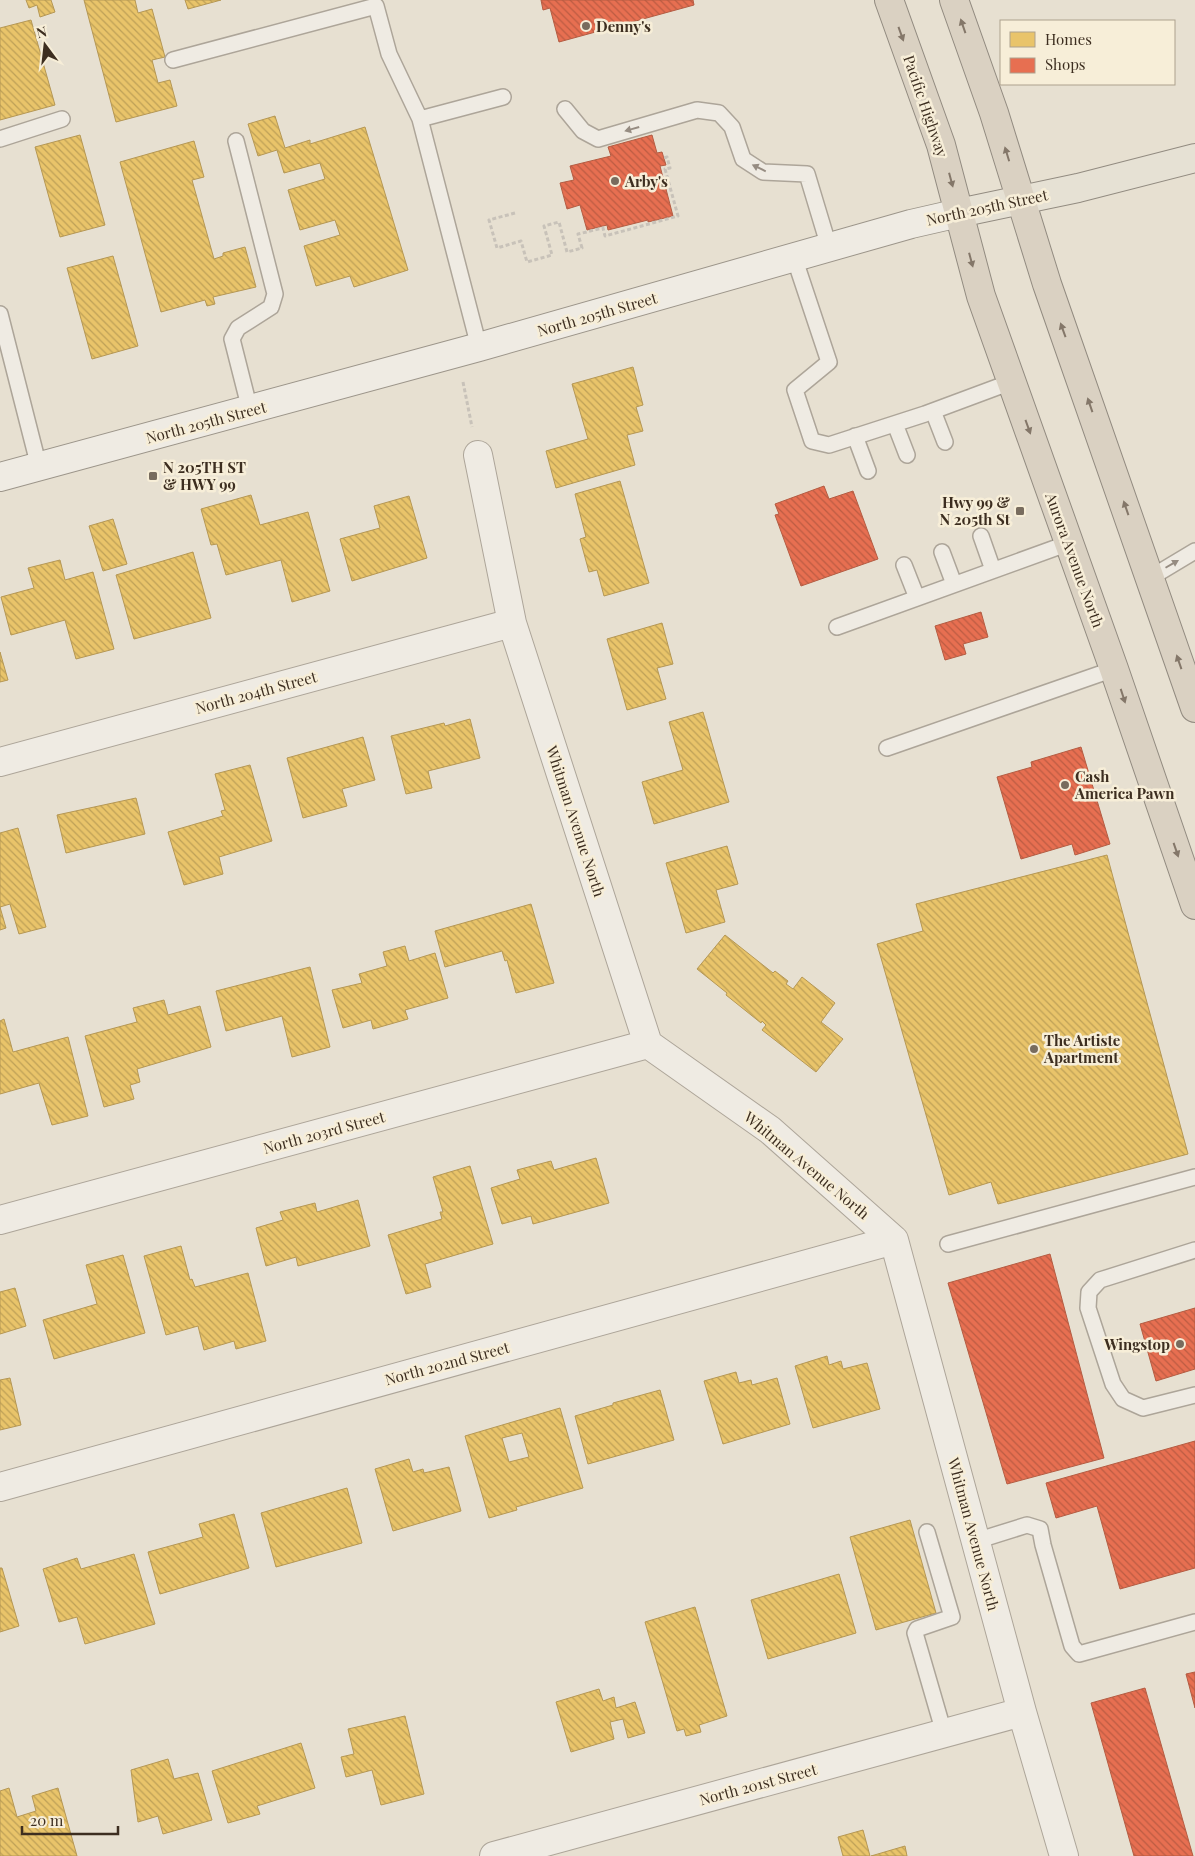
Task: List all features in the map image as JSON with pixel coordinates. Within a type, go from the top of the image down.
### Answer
[{"type":"highway","name":"Pacific Highway","points":[[889,0],[941,145],[959,213]]},
{"type":"highway","points":[[954,0],[994,113],[1047,284],[1195,708]]},
{"type":"highway","name":"Aurora Avenue North","points":[[959,213],[981,296],[1114,669],[1195,905]]},
{"type":"main road","name":"North 205th Street","points":[[959,213],[1078,188],[1195,158]]},
{"type":"street","name":"North 205th Street","points":[[0,477],[479,347],[911,224],[959,213]]},
{"type":"street","name":"Whitman Avenue North","points":[[478,455],[512,623],[648,1044],[770,1130],[894,1240],[1022,1712],[1064,1856]]},
{"type":"street","name":"North 204th Street","points":[[0,762],[512,623]]},
{"type":"street","name":"North 203rd Street","points":[[0,1220],[648,1044]]},
{"type":"street","name":"North 202nd Street","points":[[0,1487],[894,1240]]},
{"type":"street","name":"North 201st Street","points":[[494,1856],[1022,1712]]},
{"type":"lane","points":[[173,60],[376,3],[389,54],[420,119],[479,347]]},
{"type":"lane","points":[[420,119],[503,97]]},
{"type":"lane","points":[[565,109],[583,130],[598,139],[697,110],[719,113],[732,127],[743,159],[763,172],[807,174],[829,247]]},
{"type":"lane","points":[[0,139],[62,119]]},
{"type":"lane","points":[[236,141],[275,294],[271,307],[238,328],[232,339],[250,410]]},
{"type":"lane","points":[[794,257],[829,362],[795,390],[812,441],[829,445],[933,411],[1011,382]]},
{"type":"lane","points":[[0,314],[39,467]]},
{"type":"lane","points":[[933,411],[945,442]]},
{"type":"lane","points":[[895,424],[907,456]]},
{"type":"lane","points":[[855,436],[868,471]]},
{"type":"lane","points":[[981,536],[993,570]]},
{"type":"lane","points":[[837,627],[1069,543]]},
{"type":"lane","points":[[1150,578],[1195,550]]},
{"type":"lane","points":[[942,552],[954,584]]},
{"type":"lane","points":[[904,564],[917,598]]},
{"type":"lane","points":[[888,748],[1114,669]]},
{"type":"lane","points":[[948,1244],[1195,1177]]},
{"type":"lane","points":[[1195,1250],[1100,1280],[1089,1292],[1088,1308],[1113,1384],[1123,1399],[1143,1408],[1195,1395]]},
{"type":"lane","points":[[976,1541],[1027,1525],[1040,1529],[1072,1646],[1079,1654],[1195,1622]]},
{"type":"lane","points":[[927,1532],[952,1617],[917,1629],[915,1633],[944,1733]]},
{"type":"path","points":[[515,213],[489,220],[497,248],[521,241],[527,262],[552,255],[544,226],[559,222],[567,252],[582,248],[578,234],[603,228],[605,236],[678,216],[665,169],[670,168],[667,157],[664,158]]},
{"type":"path","points":[[462,377],[478,455]]},
{"type":"building: Homes","points":[[26,0],[51,0],[55,12],[40,17],[37,5],[29,8]]},
{"type":"building: Homes","points":[[84,0],[135,0],[138,13],[152,9],[165,57],[152,60],[158,83],[170,80],[177,106],[116,122]]},
{"type":"building: Homes","points":[[185,0],[221,0],[188,9]]},
{"type":"building: Homes","points":[[31,20],[55,105],[0,120],[0,28]]},
{"type":"building: Homes","points":[[275,116],[285,148],[310,140],[310,144],[365,127],[408,270],[354,287],[350,276],[316,286],[304,246],[340,235],[335,220],[300,230],[288,190],[325,179],[320,163],[284,173],[277,150],[258,156],[248,124]]},
{"type":"building: Homes","points":[[80,135],[105,225],[60,237],[35,147]]},
{"type":"building: Homes","points":[[194,141],[204,177],[192,180],[214,259],[223,256],[223,253],[245,247],[256,287],[213,297],[215,304],[207,306],[205,300],[161,312],[120,162]]},
{"type":"building: Homes","points":[[113,256],[138,346],[92,359],[67,268]]},
{"type":"building: Homes","points":[[633,367],[643,405],[636,407],[643,431],[627,435],[635,465],[556,488],[546,451],[588,439],[572,384]]},
{"type":"building: Homes","points":[[620,481],[649,583],[604,596],[597,570],[589,572],[580,539],[586,537],[575,494]]},
{"type":"building: Homes","points":[[251,495],[260,525],[308,512],[330,591],[292,602],[281,560],[226,575],[217,544],[211,545],[201,509]]},
{"type":"building: Homes","points":[[409,496],[427,558],[352,581],[340,539],[380,528],[374,506]]},
{"type":"building: Homes","points":[[113,519],[127,564],[103,571],[89,526]]},
{"type":"building: Homes","points":[[193,552],[211,618],[134,639],[116,575]]},
{"type":"building: Homes","points":[[60,560],[65,580],[93,572],[114,649],[76,659],[65,620],[11,635],[1,597],[34,588],[28,568]]},
{"type":"building: Homes","points":[[662,623],[673,664],[657,668],[666,699],[627,710],[607,639]]},
{"type":"building: Homes","points":[[0,652],[8,680],[0,682]]},
{"type":"building: Homes","points":[[703,712],[729,802],[654,824],[642,782],[683,770],[669,722]]},
{"type":"building: Homes","points":[[470,719],[480,758],[428,771],[432,788],[406,794],[391,736],[444,723],[445,726]]},
{"type":"building: Homes","points":[[363,737],[375,780],[342,789],[347,806],[303,818],[287,758]]},
{"type":"building: Homes","points":[[250,765],[272,841],[219,857],[223,874],[184,885],[168,832],[223,816],[221,811],[225,810],[215,774]]},
{"type":"building: Homes","points":[[136,798],[145,834],[66,853],[57,815]]},
{"type":"building: Homes","points":[[18,828],[46,927],[19,934],[10,904],[0,907],[0,833]]},
{"type":"building: Homes","points":[[727,846],[738,884],[716,890],[725,922],[686,933],[666,863]]},
{"type":"building: Homes","name":"The Artiste Apartment","points":[[1107,855],[1188,1154],[998,1204],[991,1182],[949,1195],[877,944],[923,931],[916,904]]},
{"type":"building: Homes","points":[[531,904],[554,983],[516,993],[507,960],[505,961],[502,951],[445,967],[435,931]]},
{"type":"building: Homes","points":[[0,907],[6,928],[0,930]]},
{"type":"building: Homes","points":[[725,935],[773,973],[775,971],[788,981],[786,984],[793,989],[802,977],[835,1003],[821,1022],[843,1039],[816,1072],[762,1030],[766,1025],[762,1021],[761,1023],[697,969]]},
{"type":"building: Homes","points":[[405,946],[409,961],[435,953],[448,998],[405,1010],[408,1019],[373,1029],[371,1020],[343,1028],[332,990],[362,983],[359,974],[387,966],[383,952]]},
{"type":"building: Homes","points":[[310,967],[330,1047],[292,1057],[282,1016],[226,1031],[216,991]]},
{"type":"building: Homes","points":[[164,1000],[168,1015],[200,1006],[211,1047],[137,1069],[140,1082],[130,1085],[134,1099],[104,1107],[85,1036],[137,1022],[133,1008]]},
{"type":"building: Homes","points":[[4,1019],[13,1052],[68,1037],[88,1116],[52,1125],[39,1083],[0,1094],[0,1021]]},
{"type":"building: Homes","points":[[596,1158],[609,1203],[533,1224],[531,1216],[502,1224],[491,1188],[520,1179],[517,1170],[551,1161],[554,1170]]},
{"type":"building: Homes","points":[[470,1166],[493,1244],[425,1264],[431,1287],[406,1294],[388,1235],[442,1219],[440,1212],[443,1212],[433,1177]]},
{"type":"building: Homes","points":[[358,1200],[370,1246],[298,1266],[296,1257],[266,1266],[256,1228],[283,1220],[280,1212],[315,1203],[317,1212]]},
{"type":"building: Homes","points":[[181,1246],[190,1280],[192,1279],[195,1287],[248,1273],[266,1341],[236,1349],[234,1341],[204,1350],[198,1326],[166,1335],[144,1256]]},
{"type":"building: Homes","points":[[123,1255],[145,1333],[54,1359],[43,1320],[97,1304],[86,1265]]},
{"type":"building: Homes","points":[[15,1288],[26,1326],[0,1334],[0,1292]]},
{"type":"building: Homes","points":[[827,1356],[829,1365],[841,1361],[843,1369],[867,1363],[880,1409],[813,1428],[795,1366]]},
{"type":"building: Homes","points":[[736,1372],[739,1383],[751,1380],[752,1385],[777,1378],[790,1424],[723,1444],[704,1381]]},
{"type":"building: Homes","points":[[10,1378],[21,1425],[0,1430],[0,1380]]},
{"type":"building: Homes","points":[[660,1390],[674,1440],[588,1464],[575,1416]]},
{"type":"building: Homes","points":[[560,1408],[583,1488],[516,1507],[517,1510],[489,1518],[465,1436]],"holes":[[[522,1433],[529,1457],[509,1462],[502,1438]]]},
{"type":"building: Homes","points":[[409,1459],[413,1472],[423,1469],[424,1473],[449,1467],[461,1511],[393,1531],[375,1469]]},
{"type":"building: Homes","points":[[347,1488],[362,1543],[276,1567],[261,1513]]},
{"type":"building: Homes","points":[[234,1514],[249,1568],[160,1594],[148,1552],[203,1537],[199,1524]]},
{"type":"building: Homes","points":[[910,1520],[936,1613],[876,1630],[850,1537]]},
{"type":"building: Homes","points":[[134,1554],[155,1624],[85,1644],[77,1617],[59,1622],[43,1569],[77,1558],[81,1569]]},
{"type":"building: Homes","points":[[0,1568],[2,1568],[19,1626],[0,1632]]},
{"type":"building: Homes","points":[[839,1574],[856,1633],[768,1659],[751,1600]]},
{"type":"building: Homes","points":[[695,1607],[727,1716],[699,1725],[701,1732],[686,1736],[684,1729],[677,1731],[645,1622]]},
{"type":"building: Homes","points":[[599,1689],[603,1701],[614,1697],[616,1708],[635,1702],[645,1733],[628,1738],[623,1719],[610,1722],[614,1739],[571,1752],[556,1702]]},
{"type":"building: Homes","points":[[405,1716],[424,1794],[381,1805],[372,1770],[346,1777],[341,1757],[354,1754],[348,1729]]},
{"type":"building: Homes","points":[[301,1743],[315,1788],[257,1806],[260,1814],[228,1823],[212,1771]]},
{"type":"building: Homes","points":[[168,1759],[174,1779],[198,1773],[212,1820],[163,1834],[158,1816],[138,1822],[131,1770]]},
{"type":"building: Homes","points":[[9,1788],[17,1817],[36,1811],[32,1796],[58,1788],[77,1856],[0,1856],[0,1791]]},
{"type":"building: Homes","points":[[863,1830],[870,1856],[843,1856],[838,1837]]},
{"type":"building: Homes","points":[[905,1846],[907,1856],[871,1856]]},
{"type":"building: Shops","name":"Denny's","points":[[541,0],[693,0],[694,5],[559,42],[550,8],[543,10]]},
{"type":"building: Shops","name":"Arby's","points":[[652,135],[657,153],[662,152],[666,165],[660,166],[673,216],[608,230],[607,225],[587,230],[580,205],[567,209],[560,183],[574,180],[570,166],[611,156],[608,147]]},
{"type":"building: Shops","points":[[824,486],[829,499],[853,491],[878,559],[801,586],[775,515],[779,514],[775,504]]},
{"type":"building: Shops","points":[[981,612],[988,637],[963,644],[966,654],[945,660],[935,626]]},
{"type":"building: Shops","points":[[1081,747],[1110,844],[1075,855],[1072,844],[1021,859],[997,777],[1032,767],[1031,762]]},
{"type":"building: Shops","points":[[1050,1254],[1104,1458],[1007,1484],[948,1283]]},
{"type":"building: Shops","points":[[1195,1308],[1195,1369],[1156,1381],[1140,1324]]},
{"type":"building: Shops","points":[[1195,1441],[1195,1568],[1120,1589],[1097,1506],[1056,1518],[1046,1483]]},
{"type":"building: Shops","points":[[1195,1672],[1195,1708],[1186,1674]]},
{"type":"building: Shops","points":[[1145,1688],[1193,1856],[1134,1856],[1091,1703]]},
{"type":"place","name":"Denny's","points":[[586,26]]},
{"type":"place","name":"Arby's","points":[[615,181]]},
{"type":"place","name":"N 205TH ST & HWY 99","points":[[153,476]]},
{"type":"place","name":"Hwy 99 & N 205th St","points":[[1020,511]]},
{"type":"place","name":"Cash America Pawn","points":[[1065,785]]},
{"type":"place","name":"The Artiste Apartment","points":[[1034,1049]]},
{"type":"place","name":"Wingstop","points":[[1180,1344]]}]
